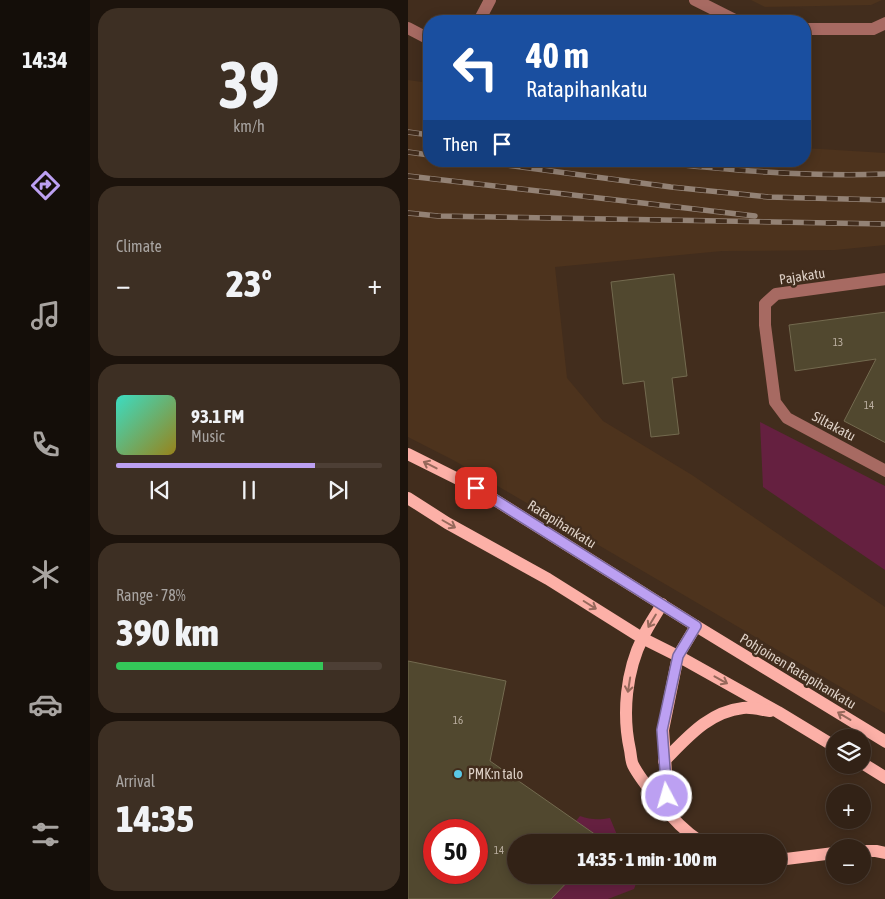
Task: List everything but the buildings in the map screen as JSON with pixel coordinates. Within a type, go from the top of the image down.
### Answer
[{"type":"main road","name":"Ratapihankatu","points":[[408,454],[476,488],[696,626]]},
{"type":"main road","points":[[408,498],[447,523],[548,579],[642,638],[778,712],[826,741]]},
{"type":"main road","points":[[662,604],[642,638],[631,671],[627,697],[626,726],[632,764],[669,814],[689,834]]},
{"type":"main road","points":[[669,814],[662,730],[678,656],[696,626]]},
{"type":"main road","name":"Pohjoinen Ratapihankatu","points":[[696,626],[886,742]]},
{"type":"main road","points":[[664,761],[704,722],[722,713],[744,708],[778,712]]},
{"type":"main road","points":[[871,769],[886,778]]},
{"type":"main road","points":[[871,851],[886,853]]},
{"type":"main road","points":[[787,859],[826,854]]},
{"type":"street","points":[[482,15],[490,0]]},
{"type":"street","points":[[695,0],[726,15]]},
{"type":"street","points":[[811,29],[874,29],[886,23]]},
{"type":"street","points":[[408,28],[423,36]]},
{"type":"street","name":"Pajakatu","points":[[775,402],[764,325],[765,304],[776,294],[886,279]]},
{"type":"street","name":"Siltakatu","points":[[775,402],[787,418],[886,470]]},
{"type":"shaded area","points":[[751,0],[882,0],[871,5],[765,7]]},
{"type":"shaded area","points":[[408,80],[423,82],[423,167],[811,167],[811,148],[885,153],[885,245],[835,250],[722,251],[555,267],[567,378],[603,421],[692,475],[885,607],[885,713],[455,461],[408,437]]},
{"type":"shaded area","points":[[760,422],[885,486],[885,570],[763,487]]},
{"type":"shaded area","points":[[580,816],[595,819],[610,818],[617,834],[594,834],[576,821]]},
{"type":"shaded area","points":[[565,884],[636,884],[634,889],[608,899],[551,899]]},
{"type":"railway","points":[[408,132],[423,134]]},
{"type":"railway","points":[[408,152],[423,154]]},
{"type":"railway","points":[[522,167],[671,187],[768,197],[886,200]]},
{"type":"railway","points":[[706,167],[766,172],[886,174]]},
{"type":"railway","points":[[408,176],[755,216]]},
{"type":"railway","points":[[408,213],[438,216],[886,224]]},
{"type":"place","name":"PMK:n talo","points":[[458,774]]},
{"type":"route","points":[[476,488],[696,626],[678,656],[662,730],[667,796]]}]
